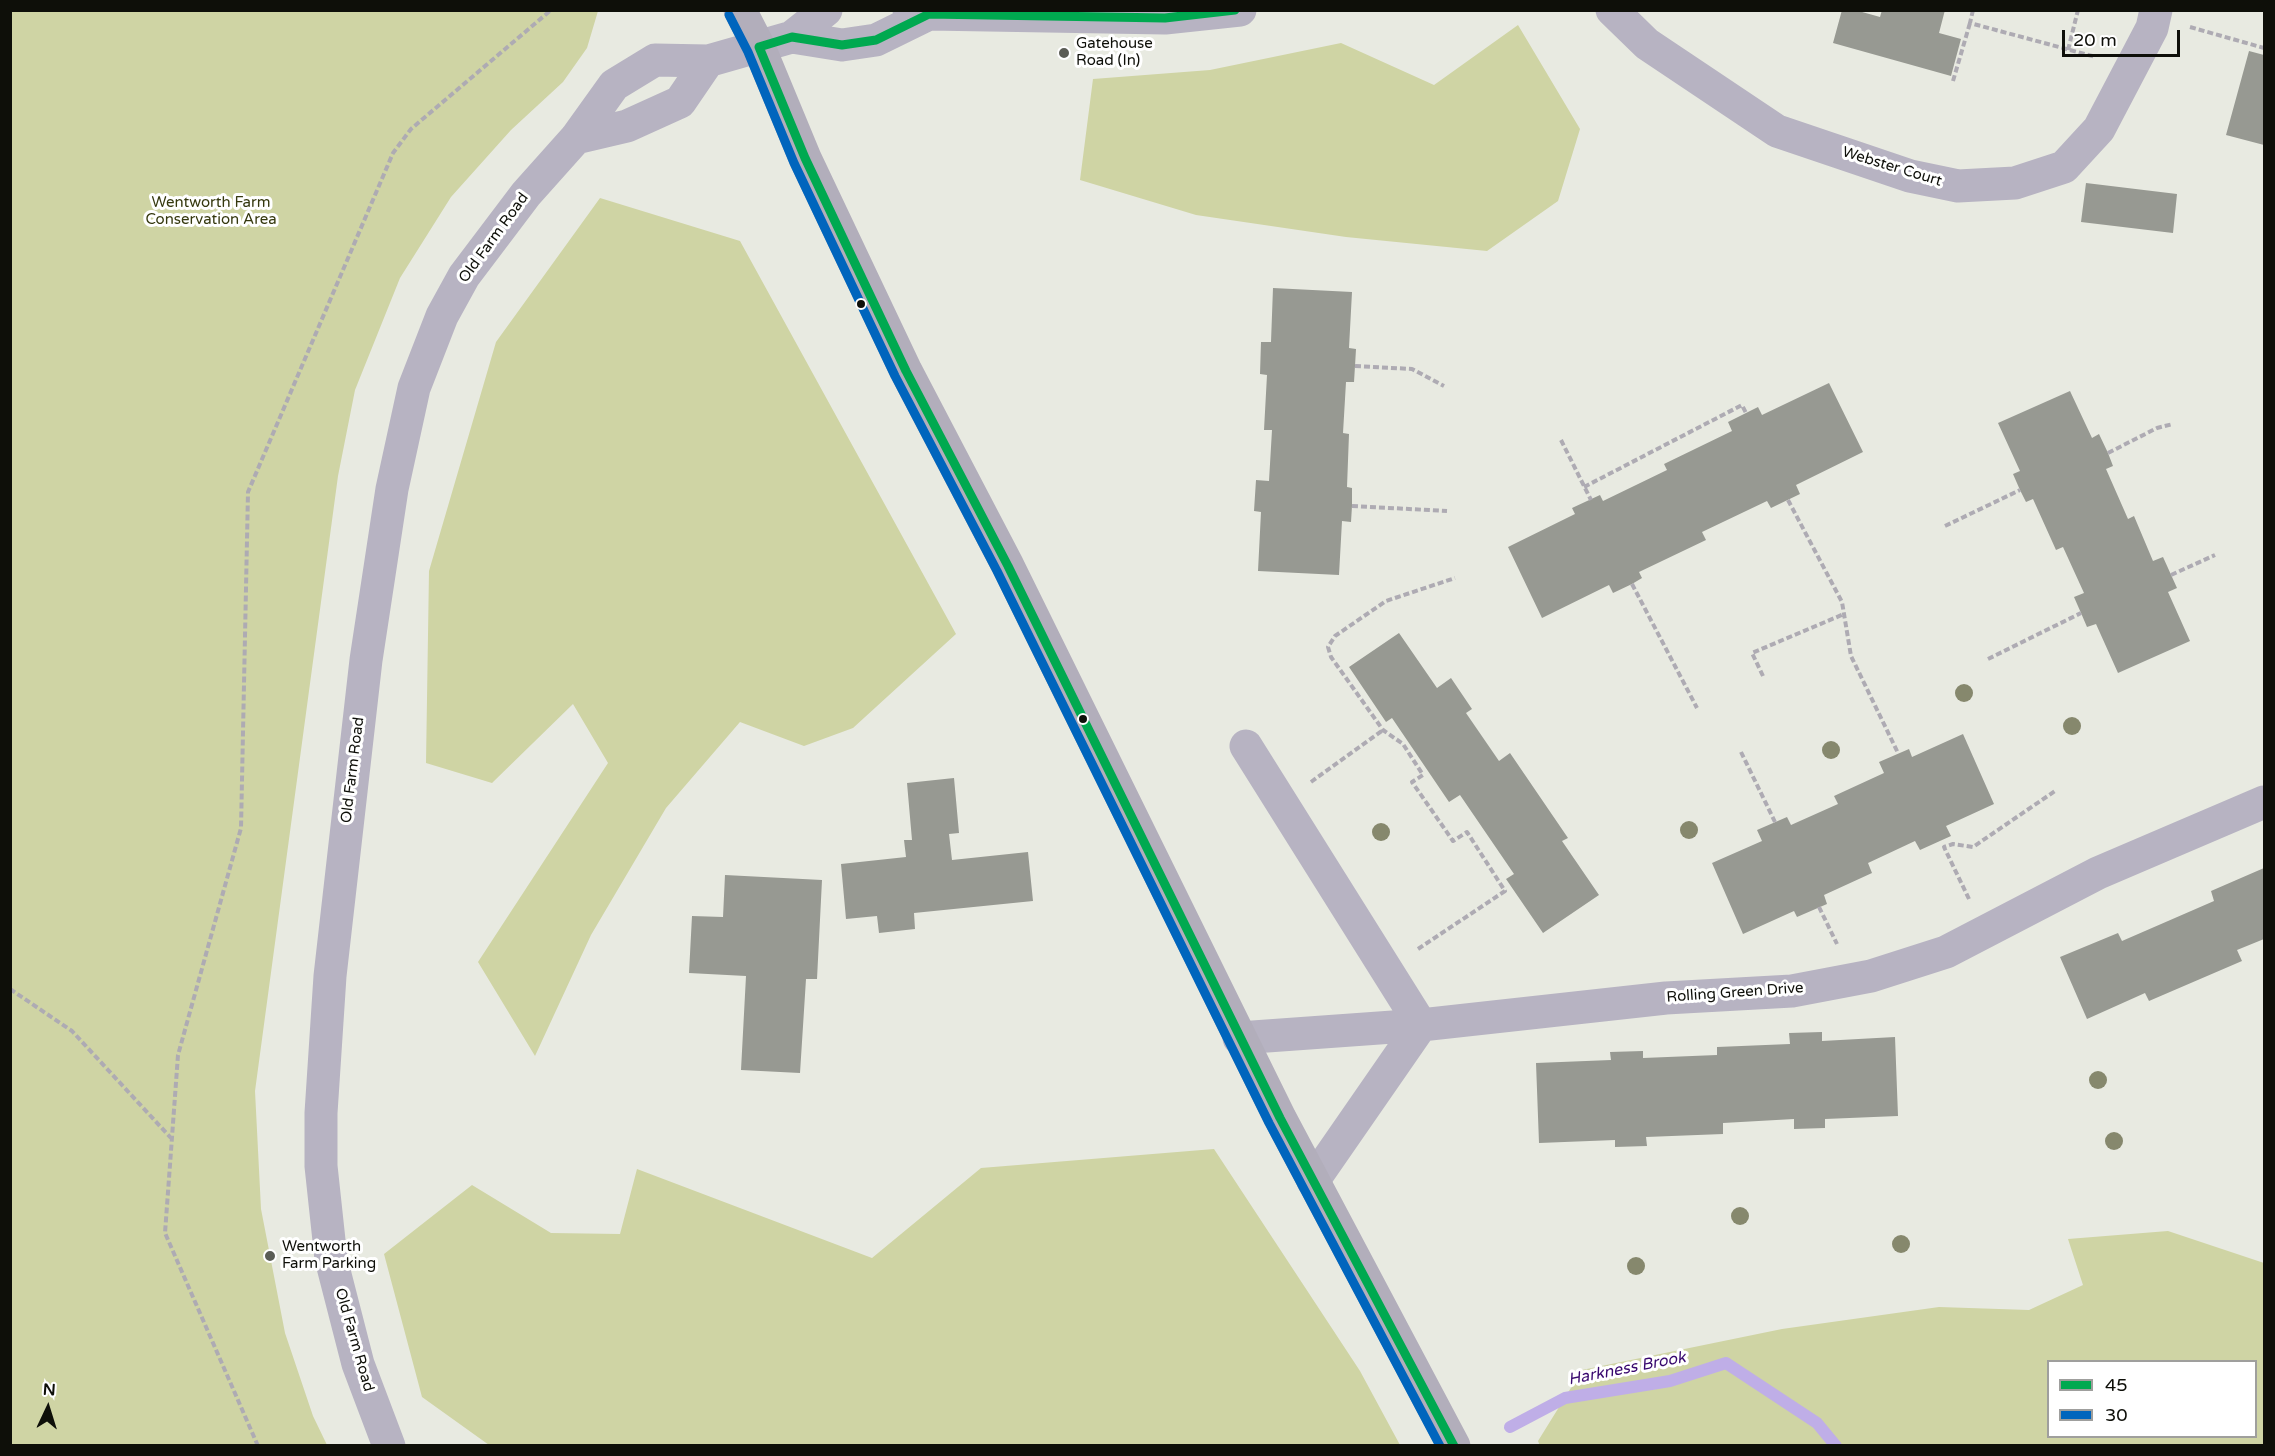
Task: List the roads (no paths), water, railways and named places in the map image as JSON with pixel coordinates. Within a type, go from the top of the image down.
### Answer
[{"type":"highway","points":[[740,10],[759,47],[805,158],[906,371],[1008,566],[1239,1038],[1454,1446]]},
{"type":"street","points":[[792,37],[826,10]]},
{"type":"street","points":[[792,37],[842,45],[876,40],[919,12],[1166,18],[1240,10]]},
{"type":"street","name":"Webster Court","points":[[1612,10],[1647,44],[1777,131],[1910,176],[1958,186],[2015,183],[2064,167],[2098,129],[2152,28],[2155,14]]},
{"type":"street","name":"Old Farm Road","points":[[389,1446],[358,1364],[331,1258],[321,1166],[322,1064],[366,660],[392,489],[405,420],[420,366],[442,316],[464,276],[519,202],[576,138],[614,85],[655,60],[708,61],[792,37]]},
{"type":"street","points":[[576,138],[627,126],[680,102],[708,61]]},
{"type":"street","points":[[1246,746],[1421,1025],[1313,1181]]},
{"type":"street","name":"Rolling Green Drive","points":[[1239,1038],[1421,1025],[1666,998],[1792,991],[1871,976],[1946,952],[2098,873],[2265,802]]},
{"type":"waterway","name":"Harkness Brook","points":[[1510,1427],[1565,1398],[1670,1381],[1726,1363],[1817,1423],[1836,1446]]},
{"type":"place","name":"Gatehouse Road (In)","points":[[1064,53]]},
{"type":"place","name":"Wentworth Farm Parking","points":[[270,1256]]},
{"type":"park label","name":"Wentworth Farm Conservation Area","points":[[211,212]]}]
